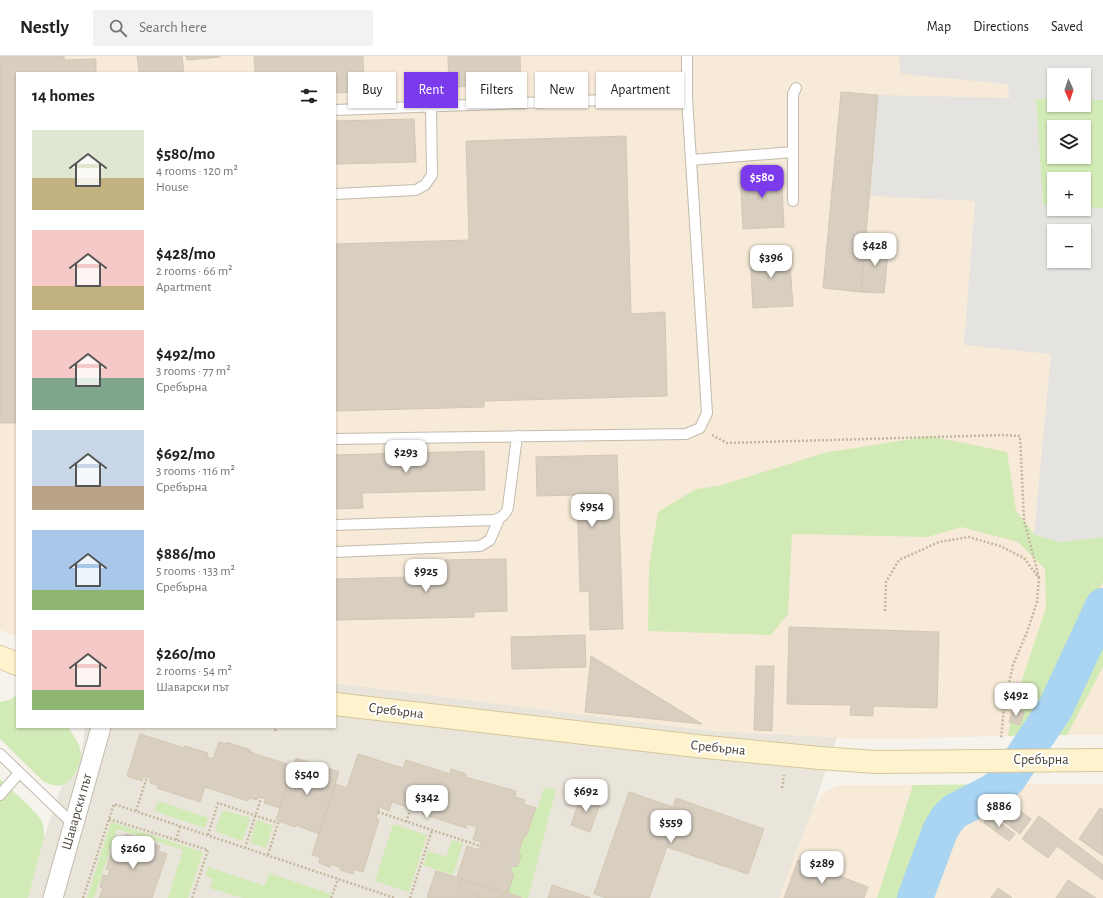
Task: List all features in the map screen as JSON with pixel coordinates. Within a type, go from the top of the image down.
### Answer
[{"type":"street","points":[[0,657],[16,664]]},
{"type":"street","name":"Сребърна","points":[[336,704],[696,746],[820,758],[876,762],[1049,759],[1103,760]]},
{"type":"street","name":"Шаварски път","points":[[54,898],[101,728]]},
{"type":"lane","points":[[336,439],[686,434],[700,428],[706,413],[687,97],[687,56]]},
{"type":"lane","points":[[793,201],[793,94],[796,88]]},
{"type":"lane","points":[[458,105],[687,97]]},
{"type":"lane","points":[[336,110],[404,107]]},
{"type":"lane","points":[[336,194],[416,190],[425,185],[432,175],[431,108]]},
{"type":"lane","points":[[691,160],[793,152]]},
{"type":"lane","points":[[336,552],[480,546],[490,540],[499,519],[503,516],[508,507],[517,436]]},
{"type":"lane","points":[[336,525],[499,519]]},
{"type":"lane","points":[[0,754],[74,825]]},
{"type":"lane","points":[[0,795],[19,773]]},
{"type":"path","points":[[700,428],[727,442],[1003,435],[1020,436],[1024,520],[1039,578],[1037,602],[1028,632],[1013,665],[1004,707],[999,760]]},
{"type":"path","points":[[885,611],[886,582],[899,560],[939,542],[969,537],[1000,546],[1024,558],[1039,578]]},
{"type":"path","points":[[782,788],[784,774]]},
{"type":"path","points":[[136,811],[147,777]]},
{"type":"path","points":[[245,848],[262,798]]},
{"type":"path","points":[[406,822],[413,802]]},
{"type":"path","points":[[208,835],[218,803],[256,815],[278,823],[268,855]]},
{"type":"path","points":[[83,898],[114,804],[395,898]]},
{"type":"path","points":[[378,812],[480,846]]},
{"type":"path","points":[[109,818],[208,850],[192,898]]},
{"type":"path","points":[[176,840],[180,826]]},
{"type":"path","points":[[410,898],[432,830]]},
{"type":"path","points":[[331,898],[338,879]]},
{"type":"path","points":[[380,898],[382,894]]},
{"type":"shaded area","points":[[0,56],[1103,56],[1103,735],[865,739],[712,731],[336,683],[336,72],[16,72],[16,636],[0,630]]},
{"type":"shaded area","points":[[899,56],[1103,56],[1103,100],[1091,100],[1091,68],[1047,68],[1047,99],[1036,99],[1043,205],[1047,205],[1047,216],[1091,216],[1091,207],[1103,208],[1103,537],[1059,542],[1034,534],[1051,354],[964,345],[975,201],[870,196],[878,95],[1010,98],[1007,84],[901,74]]},
{"type":"shaded area","points":[[336,683],[712,731],[837,737],[813,809],[779,898],[28,898],[44,838],[62,785],[73,777],[79,768],[85,728],[336,728]]},
{"type":"shaded area","points":[[1014,784],[1103,784],[1103,898],[926,898],[949,833]]},
{"type":"shaded area","points":[[839,785],[913,785],[877,898],[779,898],[813,809],[823,793]]},
{"type":"green space","points":[[1036,99],[1047,99],[1047,112],[1091,112],[1091,100],[1103,100],[1103,208],[1091,207],[1091,172],[1047,172],[1047,205],[1043,205]]},
{"type":"green space","points":[[930,436],[1007,452],[1016,511],[1034,534],[1059,542],[1103,537],[1103,582],[1028,735],[1008,736],[1014,704],[1046,608],[1045,569],[1018,542],[961,527],[928,537],[792,534],[788,614],[771,635],[648,631],[649,566],[658,512],[696,489],[719,486],[824,453]]},
{"type":"green space","points":[[1103,622],[1103,667],[1067,735],[1047,735]]},
{"type":"green space","points":[[16,696],[16,728],[69,728],[80,747],[81,759],[76,773],[66,783],[58,786],[44,782],[0,739],[0,702],[9,700]]},
{"type":"green space","points":[[0,779],[35,812],[43,826],[44,838],[28,898],[0,898]]},
{"type":"green space","points":[[1014,784],[949,833],[926,898],[877,898],[913,785]]},
{"type":"green space","points":[[544,787],[556,790],[528,898],[522,898],[508,893],[514,874],[510,872],[512,866],[517,867],[521,855],[518,854],[524,835],[527,836],[536,808],[538,808]]},
{"type":"green space","points":[[158,801],[208,818],[205,828],[154,811]]},
{"type":"green space","points":[[223,810],[250,818],[242,841],[215,831]]},
{"type":"green space","points":[[257,820],[273,826],[266,848],[250,843]]},
{"type":"green space","points":[[111,822],[203,852],[188,898],[168,898],[183,850],[117,829],[94,898],[87,898]]},
{"type":"green space","points":[[393,824],[427,835],[409,892],[375,881]]},
{"type":"green space","points":[[452,840],[463,843],[453,875],[423,865],[428,851],[446,857]]},
{"type":"green space","points":[[208,867],[265,886],[269,873],[331,894],[329,898],[242,898],[210,888],[213,879],[205,876]]},
{"type":"building","points":[[0,56],[64,56],[64,60],[96,59],[96,72],[16,72],[16,423],[0,423]]},
{"type":"building","points":[[137,56],[182,56],[184,72],[139,72]]},
{"type":"building","points":[[186,56],[220,56],[220,57],[187,60]]},
{"type":"building","points":[[254,56],[363,56],[363,72],[348,72],[348,93],[336,93],[336,72],[255,72]]},
{"type":"building","points":[[448,56],[520,56],[521,72],[466,72],[466,87],[458,87],[458,72],[449,72]]},
{"type":"building","points":[[841,92],[878,95],[861,292],[823,288]]},
{"type":"building","points":[[414,119],[416,162],[336,164],[336,121]]},
{"type":"building","points":[[626,136],[631,314],[665,312],[667,396],[484,401],[484,407],[336,411],[336,244],[469,240],[466,141]]},
{"type":"building","points":[[781,168],[784,227],[743,229],[740,171]]},
{"type":"building","points":[[865,241],[889,243],[884,293],[861,292]]},
{"type":"building","points":[[789,250],[793,306],[753,308],[750,252]]},
{"type":"building","points":[[484,451],[485,490],[362,493],[363,508],[336,509],[336,455]]},
{"type":"building","points":[[617,455],[623,629],[590,630],[589,591],[580,592],[577,495],[537,496],[536,457]]},
{"type":"building","points":[[506,559],[507,611],[474,612],[474,617],[336,620],[336,579],[446,576],[445,560]]},
{"type":"building","points":[[789,627],[939,632],[937,708],[873,706],[873,716],[850,715],[851,705],[787,704]]},
{"type":"building","points":[[585,635],[586,667],[512,669],[511,637]]},
{"type":"building","points":[[591,656],[702,724],[585,712]]},
{"type":"building","points":[[756,666],[774,666],[772,731],[754,730]]},
{"type":"building","points":[[1013,709],[1024,712],[1020,725],[1009,722]]},
{"type":"building","points":[[140,734],[184,748],[185,746],[208,753],[207,757],[213,759],[219,742],[226,744],[226,742],[251,750],[250,752],[293,766],[280,808],[264,803],[266,799],[258,797],[257,800],[249,798],[248,801],[205,787],[200,802],[157,788],[158,785],[150,783],[151,778],[143,776],[142,781],[127,776]]},
{"type":"building","points":[[358,754],[403,768],[406,760],[450,774],[451,769],[466,774],[465,777],[516,791],[515,797],[525,800],[523,804],[536,808],[526,836],[524,835],[518,854],[521,855],[517,867],[512,866],[510,872],[514,874],[508,893],[504,892],[502,898],[483,898],[458,890],[462,878],[457,877],[467,846],[479,850],[481,842],[473,840],[477,827],[467,824],[466,828],[423,814],[424,811],[416,809],[417,804],[409,801],[407,807],[392,802],[389,811],[380,807],[376,819],[379,820],[363,872],[354,869],[353,874],[340,870],[341,868],[331,864],[330,867],[319,863],[320,857],[312,855],[335,784],[347,788]]},
{"type":"building","points":[[296,758],[339,772],[319,834],[296,825],[295,827],[276,820]]},
{"type":"building","points":[[629,792],[673,807],[676,798],[764,829],[748,874],[667,847],[649,898],[607,898],[594,894]]},
{"type":"building","points":[[581,795],[601,801],[590,832],[571,825]]},
{"type":"building","points":[[1003,798],[1031,819],[1020,834],[992,813]]},
{"type":"building","points":[[1100,808],[1103,810],[1103,856],[1079,839]]},
{"type":"building","points":[[990,815],[1015,834],[1009,841],[984,823]]},
{"type":"building","points":[[1039,816],[1103,865],[1103,880],[1057,846],[1048,858],[1022,839]]},
{"type":"building","points":[[126,834],[138,838],[137,841],[147,844],[148,842],[160,846],[158,851],[167,854],[152,898],[99,898],[103,888],[100,887],[103,875],[108,876],[110,870],[106,869],[116,837],[124,840]]},
{"type":"building","points":[[798,860],[868,887],[864,898],[784,898]]},
{"type":"building","points":[[436,871],[522,898],[429,898],[427,897]]},
{"type":"building","points":[[1068,880],[1096,898],[1056,898]]},
{"type":"building","points":[[552,885],[591,898],[548,898]]},
{"type":"building","points":[[998,888],[1012,898],[991,898]]},
{"type":"waterway","points":[[915,898],[940,831],[947,819],[955,811],[994,791],[1008,779],[1055,709],[1103,606]]}]
